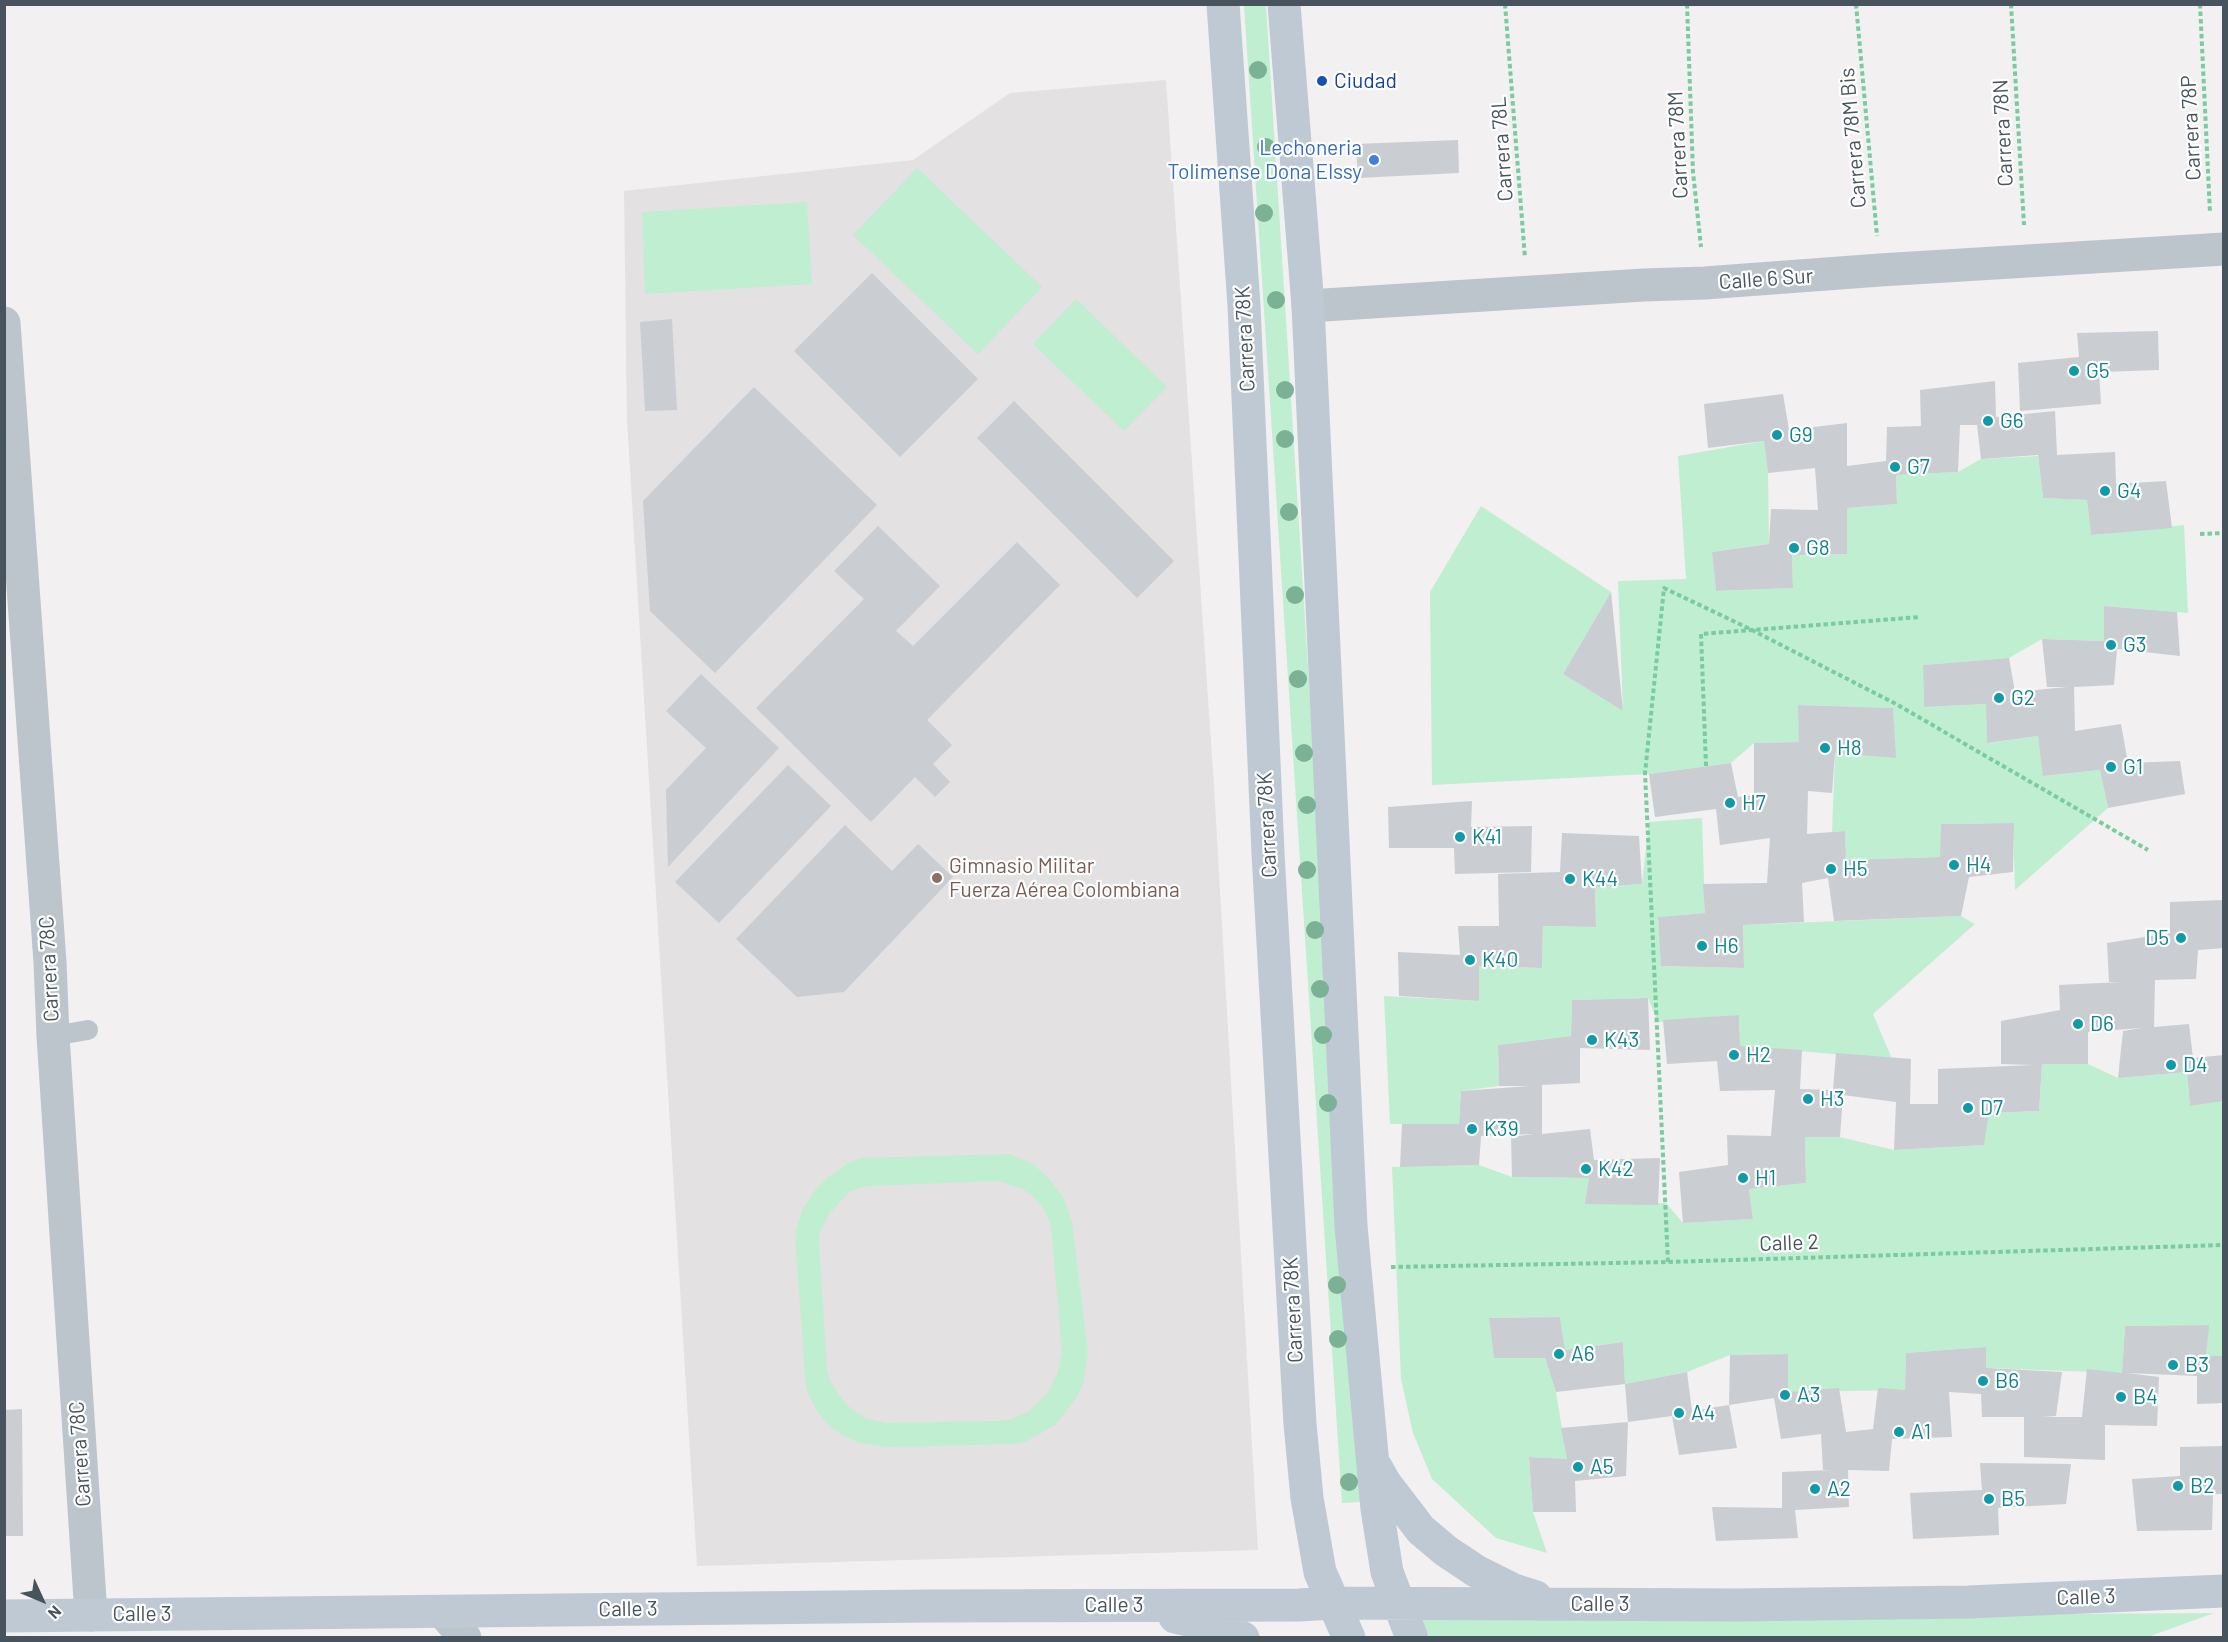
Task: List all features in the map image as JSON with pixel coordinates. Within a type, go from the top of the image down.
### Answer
[{"type":"main road","name":"Carrera 78K","points":[[1223,4],[1244,306],[1268,853],[1300,1424],[1307,1498],[1320,1572],[1349,1638]]},
{"type":"main road","points":[[1284,4],[1308,306],[1349,1191],[1355,1271],[1377,1509],[1387,1572],[1412,1638]]},
{"type":"main road","points":[[1371,1458],[1384,1483],[1421,1530],[1446,1551],[1476,1571],[1514,1590],[1555,1604]]},
{"type":"main road","name":"Calle 3","points":[[4,1616],[1334,1603],[1737,1605],[1968,1602],[2223,1591]]},
{"type":"main road","points":[[1102,1606],[1156,1612],[1209,1625],[1243,1638]]},
{"type":"street","name":"Calle 6 Sur","points":[[1308,306],[1705,283],[2218,249]]},
{"type":"street","name":"Carrera 78C","points":[[4,323],[50,962],[91,1615]]},
{"type":"street","points":[[443,1611],[465,1638]]},
{"type":"lane","points":[[53,1036],[88,1030]]},
{"type":"path","name":"Carrera 78L","points":[[1505,4],[1528,292]]},
{"type":"path","name":"Carrera 78M","points":[[1687,4],[1693,172],[1705,283]]},
{"type":"path","name":"Carrera 78M Bis","points":[[1856,4],[1880,270]]},
{"type":"path","name":"Carrera 78N","points":[[2011,4],[2025,261]]},
{"type":"path","name":"Carrera 78P","points":[[2200,4],[2218,249]]},
{"type":"path","points":[[2200,534],[2223,533]]},
{"type":"path","points":[[1668,1262],[1645,772],[1664,588],[1896,704],[2148,850]]},
{"type":"path","points":[[1706,766],[1701,634],[1920,617]]},
{"type":"path","name":"Calle 2","points":[[1355,1271],[1396,1267],[1668,1262],[2223,1245]]},
{"type":"shaded area","name":"Gimnasio Militar Fuerza Aérea Colombiana","points":[[1166,80],[1214,787],[1258,1550],[697,1566],[627,420],[624,191],[913,160],[1010,93]]},
{"type":"green space","points":[[1244,5],[1266,5],[1361,1502],[1342,1503]]},
{"type":"green space","points":[[917,168],[1042,287],[978,354],[853,235]]},
{"type":"green space","points":[[807,202],[812,284],[645,294],[642,212]]},
{"type":"green space","points":[[1076,299],[1167,387],[1124,431],[1033,344]]},
{"type":"green space","points":[[1764,441],[1768,473],[1769,544],[1712,552],[1716,591],[1793,588],[1792,555],[1847,554],[1847,508],[1897,504],[1896,475],[1958,472],[1981,459],[2038,456],[2043,498],[2087,500],[2091,535],[2184,525],[2188,613],[2105,606],[2104,641],[2042,639],[2009,658],[1923,665],[1924,707],[1986,704],[1988,743],[2038,736],[2044,776],[2100,770],[2108,808],[2015,890],[2013,823],[1942,824],[1940,857],[1846,860],[1845,831],[1832,832],[1835,753],[1895,757],[1893,708],[1799,705],[1799,742],[1754,743],[1731,763],[1649,774],[1432,785],[1430,592],[1481,506],[1611,592],[1563,674],[1623,711],[1618,581],[1686,579],[1678,456]]},
{"type":"green space","points":[[1702,818],[1705,913],[1658,917],[1662,966],[1744,968],[1743,925],[1961,916],[1975,924],[1873,1014],[1892,1059],[1740,1046],[1739,1015],[1658,1022],[1648,998],[1572,1000],[1571,1036],[1498,1045],[1499,1086],[1461,1091],[1459,1124],[1390,1124],[1384,996],[1479,1001],[1479,966],[1542,968],[1543,926],[1596,927],[1595,887],[1642,884],[1649,822]]},
{"type":"green space","points":[[2042,1064],[2088,1064],[2118,1078],[2187,1072],[2190,1106],[2223,1101],[2223,1356],[2206,1356],[2208,1325],[2125,1326],[2122,1373],[1986,1368],[1986,1347],[1906,1353],[1905,1390],[1788,1392],[1788,1354],[1730,1355],[1687,1372],[1625,1384],[1623,1342],[1565,1350],[1560,1317],[1489,1318],[1494,1358],[1545,1358],[1556,1392],[1567,1459],[1529,1457],[1533,1512],[1547,1553],[1496,1538],[1432,1479],[1413,1433],[1401,1379],[1392,1167],[1479,1165],[1512,1177],[1589,1178],[1586,1204],[1666,1203],[1683,1223],[1753,1219],[1749,1189],[1806,1183],[1805,1137],[1840,1137],[1894,1150],[1983,1145],[1989,1113],[2039,1111]]},
{"type":"green space","points":[[1009,1154],[1033,1164],[1050,1180],[1064,1199],[1072,1222],[1088,1352],[1084,1382],[1076,1398],[1055,1425],[1027,1441],[1013,1444],[888,1447],[860,1443],[846,1437],[822,1418],[807,1391],[805,1378],[795,1234],[803,1208],[817,1188],[848,1163],[860,1158]],"holes":[[[1000,1181],[1023,1189],[1035,1198],[1045,1211],[1051,1226],[1062,1351],[1057,1374],[1047,1394],[1029,1411],[1009,1420],[999,1421],[886,1423],[865,1418],[848,1406],[830,1381],[827,1370],[819,1242],[820,1232],[829,1214],[850,1191],[867,1186]]]},
{"type":"green space","points":[[2214,1613],[2145,1638],[1430,1638],[1422,1618]]},
{"type":"building","points":[[1458,140],[1459,173],[1358,178],[1356,144]]},
{"type":"building","points":[[872,273],[978,379],[900,457],[794,351]]},
{"type":"building","points":[[672,319],[677,410],[645,411],[640,322]]},
{"type":"building","name":"G5","points":[[2158,331],[2159,370],[2099,372],[2101,404],[2020,411],[2018,363],[2079,357],[2077,333]]},
{"type":"building","points":[[1995,381],[1996,417],[2055,411],[2057,455],[2115,452],[2116,484],[2166,481],[2172,528],[2091,535],[2087,500],[2043,498],[2038,455],[1981,459],[1977,425],[1960,425],[1958,472],[1896,475],[1897,504],[1847,508],[1847,554],[1792,555],[1793,588],[1716,591],[1712,552],[1769,544],[1771,509],[1818,510],[1815,468],[1768,473],[1764,441],[1708,448],[1704,404],[1783,394],[1789,430],[1847,423],[1847,466],[1886,461],[1887,427],[1921,426],[1920,390]]},
{"type":"building","points":[[754,387],[877,505],[715,673],[650,611],[643,501]]},
{"type":"building","points":[[1014,401],[1174,561],[1137,598],[977,438]]},
{"type":"building","points":[[878,526],[940,586],[896,631],[913,646],[1017,542],[1060,585],[927,720],[952,745],[933,764],[950,782],[935,797],[915,777],[871,822],[756,708],[864,599],[834,571]]},
{"type":"building","points":[[1611,592],[1623,711],[1563,674]]},
{"type":"building","points":[[2104,606],[2177,612],[2180,656],[2117,649],[2114,685],[2074,687],[2075,731],[2121,724],[2128,763],[2180,761],[2185,794],[2108,808],[2100,770],[2043,776],[2038,736],[1987,743],[1986,704],[1924,707],[1923,665],[2009,658],[2015,692],[2067,687],[2047,687],[2042,639],[2104,641]]},
{"type":"building","points":[[701,674],[779,748],[668,867],[666,790],[706,748],[666,711]]},
{"type":"building","points":[[1798,705],[1893,708],[1896,758],[1835,753],[1832,793],[1808,791],[1807,834],[1845,831],[1846,860],[1940,857],[1941,824],[2014,823],[2013,872],[1969,877],[1961,916],[1834,921],[1828,878],[1802,883],[1804,922],[1743,925],[1744,968],[1661,966],[1658,917],[1705,913],[1703,884],[1767,883],[1770,838],[1720,845],[1716,809],[1655,817],[1649,774],[1731,763],[1738,797],[1754,795],[1754,743],[1799,742]]},
{"type":"building","points":[[788,765],[831,806],[719,923],[675,882]]},
{"type":"building","name":"K41","points":[[1472,801],[1471,827],[1532,826],[1531,872],[1455,874],[1454,848],[1389,848],[1388,807]]},
{"type":"building","points":[[845,825],[892,871],[918,844],[953,877],[844,992],[797,997],[736,939]]},
{"type":"building","points":[[1562,833],[1639,836],[1642,884],[1595,887],[1596,927],[1543,926],[1542,968],[1479,966],[1479,1001],[1399,996],[1398,952],[1460,955],[1458,926],[1499,926],[1498,874],[1560,872]]},
{"type":"building","points":[[2224,900],[2224,948],[2198,950],[2196,979],[2155,980],[2154,1027],[2189,1024],[2193,1058],[2224,1055],[2224,1101],[2190,1106],[2187,1072],[2118,1078],[2123,1031],[2141,1028],[2088,1032],[2088,1064],[2042,1064],[2039,1111],[1989,1113],[1984,1145],[1894,1150],[1896,1102],[1843,1095],[1840,1137],[1805,1137],[1806,1183],[1749,1189],[1753,1219],[1683,1223],[1679,1172],[1728,1165],[1727,1135],[1771,1136],[1775,1090],[1720,1091],[1717,1061],[1667,1064],[1663,1020],[1739,1015],[1740,1046],[1802,1050],[1800,1089],[1833,1090],[1836,1053],[1911,1059],[1910,1104],[1938,1104],[1938,1069],[2035,1065],[2001,1064],[2001,1021],[2060,1010],[2059,985],[2122,982],[2109,982],[2107,943],[2170,933],[2170,902]]},
{"type":"building","points":[[1648,998],[1650,1050],[1580,1048],[1580,1083],[1542,1085],[1542,1134],[1590,1129],[1594,1160],[1660,1158],[1658,1205],[1585,1204],[1589,1178],[1512,1177],[1511,1137],[1534,1134],[1481,1136],[1479,1165],[1400,1167],[1402,1124],[1459,1124],[1461,1091],[1530,1086],[1499,1086],[1498,1045],[1571,1036],[1572,1000]]},
{"type":"building","name":"A6","points":[[1560,1317],[1565,1350],[1623,1342],[1625,1384],[1556,1392],[1545,1358],[1494,1358],[1489,1318]]},
{"type":"building","points":[[2209,1325],[2206,1356],[2224,1356],[2224,1403],[2197,1404],[2197,1376],[2127,1373],[2159,1377],[2157,1426],[2105,1425],[2105,1460],[2024,1457],[2024,1417],[1982,1417],[1981,1394],[1949,1392],[1952,1437],[1892,1439],[1889,1471],[1848,1470],[1849,1507],[1795,1510],[1798,1538],[1716,1541],[1712,1507],[1782,1508],[1782,1472],[1833,1470],[1823,1470],[1821,1434],[1781,1439],[1774,1398],[1729,1405],[1730,1355],[1788,1354],[1788,1392],[1839,1388],[1846,1432],[1873,1429],[1878,1388],[1905,1390],[1906,1353],[1986,1347],[1986,1368],[2062,1372],[2056,1416],[2042,1417],[2082,1417],[2087,1369],[2122,1373],[2125,1326]]},
{"type":"building","name":"A4","points":[[1687,1372],[1692,1411],[1729,1405],[1737,1448],[1679,1455],[1672,1416],[1628,1422],[1625,1384]]},
{"type":"building","points":[[22,1409],[23,1536],[4,1536],[4,1410]]},
{"type":"building","name":"A5","points":[[1628,1422],[1626,1476],[1575,1481],[1576,1512],[1533,1512],[1529,1457],[1567,1459],[1561,1428]]},
{"type":"building","name":"B2","points":[[2224,1446],[2224,1494],[2213,1494],[2212,1530],[2137,1531],[2132,1479],[2180,1476],[2180,1447]]},
{"type":"building","name":"B5","points":[[1980,1463],[2071,1464],[2066,1504],[1998,1508],[1999,1535],[1913,1539],[1910,1493],[1982,1490]]},
{"type":"place","name":"Ciudad","points":[[1322,81]]},
{"type":"place","name":"Lechoneria Tolimense Dona Elssy","points":[[1374,160]]},
{"type":"place","name":"G5","points":[[2074,371]]},
{"type":"place","name":"G6","points":[[1988,421]]},
{"type":"place","name":"G9","points":[[1777,435]]},
{"type":"place","name":"G7","points":[[1895,467]]},
{"type":"place","name":"G4","points":[[2105,491]]},
{"type":"place","name":"G8","points":[[1794,548]]},
{"type":"place","name":"G3","points":[[2111,645]]},
{"type":"place","name":"G2","points":[[1999,698]]},
{"type":"place","name":"H8","points":[[1825,748]]},
{"type":"place","name":"G1","points":[[2111,767]]},
{"type":"place","name":"H7","points":[[1730,803]]},
{"type":"place","name":"K41","points":[[1460,837]]},
{"type":"place","name":"H4","points":[[1954,865]]},
{"type":"place","name":"H5","points":[[1831,869]]},
{"type":"place","name":"Gimnasio Militar Fuerza Aérea Colombiana","points":[[937,878]]},
{"type":"place","name":"K44","points":[[1570,879]]},
{"type":"place","name":"D5","points":[[2181,938]]},
{"type":"place","name":"H6","points":[[1702,946]]},
{"type":"place","name":"K40","points":[[1470,960]]},
{"type":"place","name":"D6","points":[[2078,1024]]},
{"type":"place","name":"K43","points":[[1592,1040]]},
{"type":"place","name":"H2","points":[[1734,1055]]},
{"type":"place","name":"D4","points":[[2171,1065]]},
{"type":"place","name":"H3","points":[[1808,1099]]},
{"type":"place","name":"D7","points":[[1968,1108]]},
{"type":"place","name":"K39","points":[[1472,1129]]},
{"type":"place","name":"K42","points":[[1586,1169]]},
{"type":"place","name":"H1","points":[[1743,1178]]},
{"type":"place","name":"A6","points":[[1559,1354]]},
{"type":"place","name":"B3","points":[[2173,1365]]},
{"type":"place","name":"B6","points":[[1983,1381]]},
{"type":"place","name":"A3","points":[[1785,1395]]},
{"type":"place","name":"B4","points":[[2121,1397]]},
{"type":"place","name":"A4","points":[[1679,1413]]},
{"type":"place","name":"A1","points":[[1899,1432]]},
{"type":"place","name":"A5","points":[[1578,1467]]},
{"type":"place","name":"B2","points":[[2178,1486]]},
{"type":"place","name":"A2","points":[[1815,1489]]},
{"type":"place","name":"B5","points":[[1989,1499]]}]
